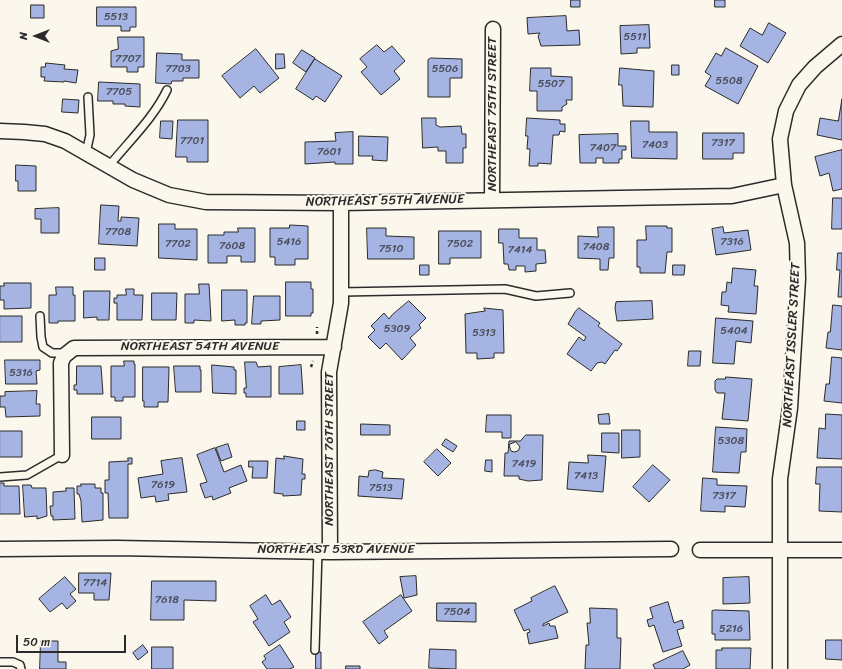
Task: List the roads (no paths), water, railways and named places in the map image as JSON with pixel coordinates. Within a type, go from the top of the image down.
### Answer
[{"type":"street","name":"NORTHEAST 75TH STREET","points":[[492,199],[493,29]]},
{"type":"street","name":"NORTHEAST ISSLER STREET","points":[[780,669],[780,479],[790,408],[798,279],[796,243],[784,185],[780,139],[786,111],[799,85],[815,67],[842,44]]},
{"type":"street","name":"NORTHEAST 55TH AVENUE","points":[[0,132],[45,134],[65,142],[133,180],[169,195],[206,202],[341,203],[492,199],[732,196],[784,185]]},
{"type":"street","name":"NORTHEAST 76TH STREET","points":[[324,551],[329,372],[334,347],[341,292],[341,203]]},
{"type":"street","name":"NORTHEAST 54TH AVENUE","points":[[67,353],[74,348],[84,346],[334,347]]},
{"type":"street","points":[[62,455],[61,363],[67,353]]},
{"type":"street","name":"NORTHEAST 53RD AVENUE","points":[[0,549],[117,548],[324,551],[671,549]]},
{"type":"street","points":[[700,550],[842,550]]},
{"type":"lane","points":[[109,166],[161,103],[167,90]]},
{"type":"lane","points":[[86,153],[90,135],[88,97]]},
{"type":"lane","points":[[341,292],[505,289],[536,296],[570,293]]},
{"type":"lane","points":[[40,316],[43,347],[52,353],[67,353]]},
{"type":"lane","points":[[0,477],[27,475],[62,455]]},
{"type":"lane","points":[[316,650],[324,551]]},
{"type":"lane","points":[[0,662],[12,662],[20,665],[21,669]]}]
